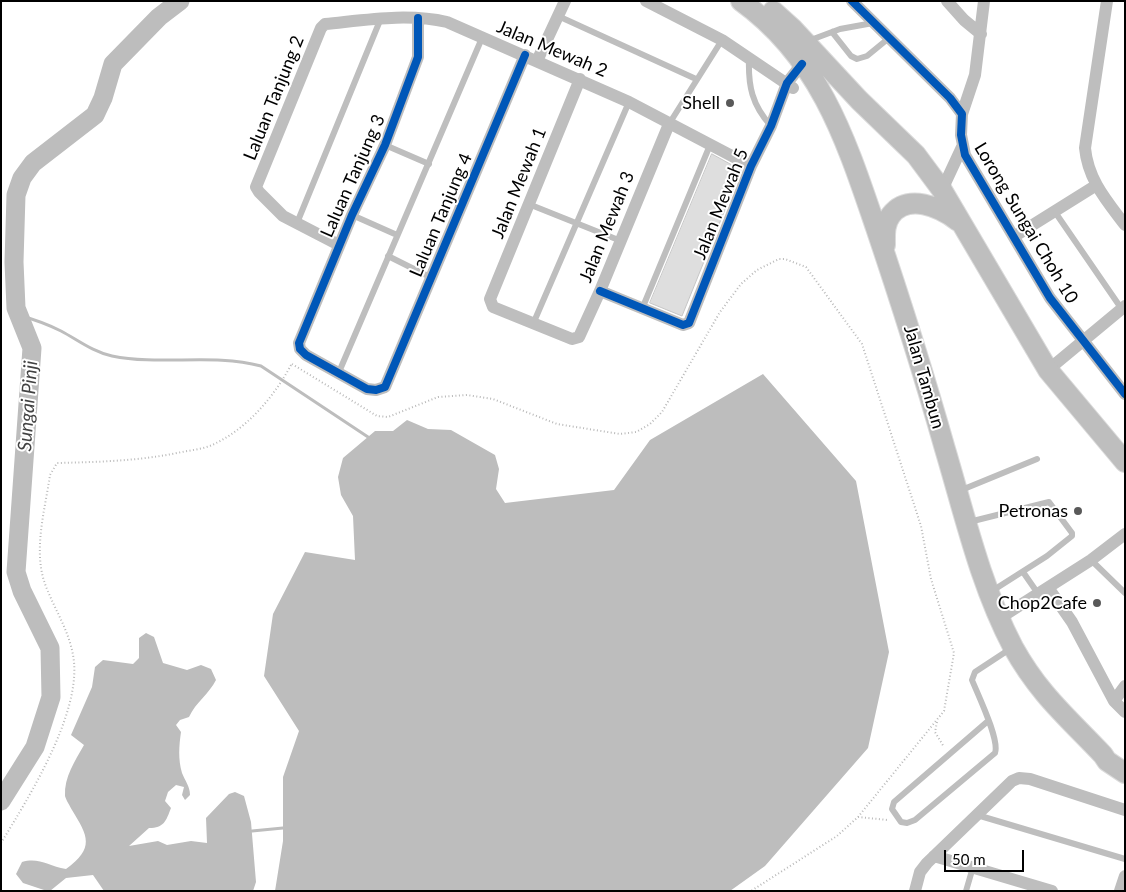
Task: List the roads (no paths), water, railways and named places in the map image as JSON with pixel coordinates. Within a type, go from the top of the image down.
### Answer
[{"type":"main road","name":"Jalan Tambun","points":[[741,1],[777,31],[807,71],[827,100],[850,149],[912,334],[958,491],[978,568],[1013,647],[1038,688],[1118,767]]},
{"type":"main road","points":[[763,2],[806,42],[859,100],[916,155],[942,190],[1048,370],[1125,462]]},
{"type":"main road","points":[[884,252],[887,223],[891,215],[903,206],[912,204],[938,208],[962,225]]},
{"type":"street","points":[[537,61],[565,1]]},
{"type":"street","points":[[646,1],[722,40],[749,57],[788,87],[807,71]]},
{"type":"street","points":[[852,1],[950,98],[962,114]]},
{"type":"street","points":[[947,1],[964,20],[981,34]]},
{"type":"street","name":"Lorong Sungai Choh 10","points":[[984,1],[975,75],[962,114],[962,146],[1050,298],[1125,394]]},
{"type":"street","points":[[1107,1],[1085,148],[1086,160],[1096,186],[1125,225]]},
{"type":"street","name":"Jalan Mewah 2","points":[[325,24],[381,18],[418,18],[447,22],[629,102],[751,166]]},
{"type":"street","name":"Laluan Tanjung 3","points":[[339,372],[306,355],[300,350],[299,343],[339,245],[385,145],[418,57],[418,18]]},
{"type":"street","name":"Laluan Tanjung 2","points":[[297,223],[279,213],[256,187],[321,28],[325,24]]},
{"type":"street","name":"Laluan Tanjung 4","points":[[339,372],[367,389],[376,390],[384,387],[525,55]]},
{"type":"street","name":"Jalan Mewah 1","points":[[534,324],[494,306],[490,299],[531,204],[580,79]]},
{"type":"street","name":"Jalan Mewah 5","points":[[642,309],[683,325],[689,323],[693,317],[751,166],[788,87]]},
{"type":"street","name":"Jalan Mewah 3","points":[[534,324],[572,340],[580,335],[600,292],[669,124]]},
{"type":"street","points":[[942,190],[962,146]]},
{"type":"street","points":[[1015,236],[1096,186]]},
{"type":"street","points":[[297,223],[339,245]]},
{"type":"street","points":[[600,292],[642,309]]},
{"type":"street","points":[[1048,370],[1123,307]]},
{"type":"street","points":[[1000,618],[1044,592],[1125,534]]},
{"type":"street","points":[[1044,592],[1072,622],[1114,702],[1125,712]]},
{"type":"street","points":[[1114,702],[1125,686]]},
{"type":"street","points":[[915,891],[920,872],[934,856],[976,814],[1012,781],[1019,778],[1030,779],[1125,810]]},
{"type":"street","points":[[934,856],[973,867],[1016,886],[1052,891]]},
{"type":"street","points":[[1120,891],[1125,876]]},
{"type":"lane","points":[[558,16],[696,79]]},
{"type":"lane","points":[[297,223],[381,18]]},
{"type":"lane","points":[[806,42],[832,32],[874,23]]},
{"type":"lane","points":[[832,32],[851,56],[857,59],[867,56],[889,38]]},
{"type":"lane","points":[[339,372],[482,38]]},
{"type":"lane","points":[[669,124],[722,40]]},
{"type":"lane","points":[[749,57],[749,87],[752,99],[770,126]]},
{"type":"lane","points":[[534,324],[575,222],[629,102]]},
{"type":"lane","points":[[385,145],[429,164]]},
{"type":"lane","points":[[642,309],[710,145]]},
{"type":"lane","points":[[531,204],[621,241]]},
{"type":"lane","points":[[1055,212],[1123,307]]},
{"type":"lane","points":[[352,216],[397,235]]},
{"type":"lane","points":[[388,256],[430,278]]},
{"type":"lane","points":[[958,491],[1037,458]]},
{"type":"lane","points":[[965,522],[1046,502],[1052,503],[1072,532],[1072,536],[1023,572],[990,593]]},
{"type":"lane","points":[[1091,560],[1125,593]]},
{"type":"lane","points":[[1023,572],[1044,592]]},
{"type":"lane","points":[[988,722],[894,802],[892,809],[899,818],[908,823],[915,820],[995,753],[996,747],[988,722],[972,676],[975,672],[1013,647]]},
{"type":"lane","points":[[976,814],[1125,859]]},
{"type":"lane","points":[[966,891],[973,867]]},
{"type":"waterway","name":"Sungai Pinji","points":[[1,801],[35,747],[51,697],[50,648],[22,591],[16,572],[32,348],[16,308],[14,262],[16,195],[22,178],[33,163],[95,115],[103,98],[113,64],[159,17],[180,1]]},
{"type":"waterway","points":[[18,315],[50,326],[92,349],[112,356],[149,360],[224,360],[261,366],[368,437]]},
{"type":"waterway","points":[[252,831],[283,828]]},
{"type":"place","name":"Shell","points":[[730,103]]},
{"type":"place","name":"Petronas","points":[[1078,511]]},
{"type":"place","name":"Chop2Cafe","points":[[1097,603]]}]
